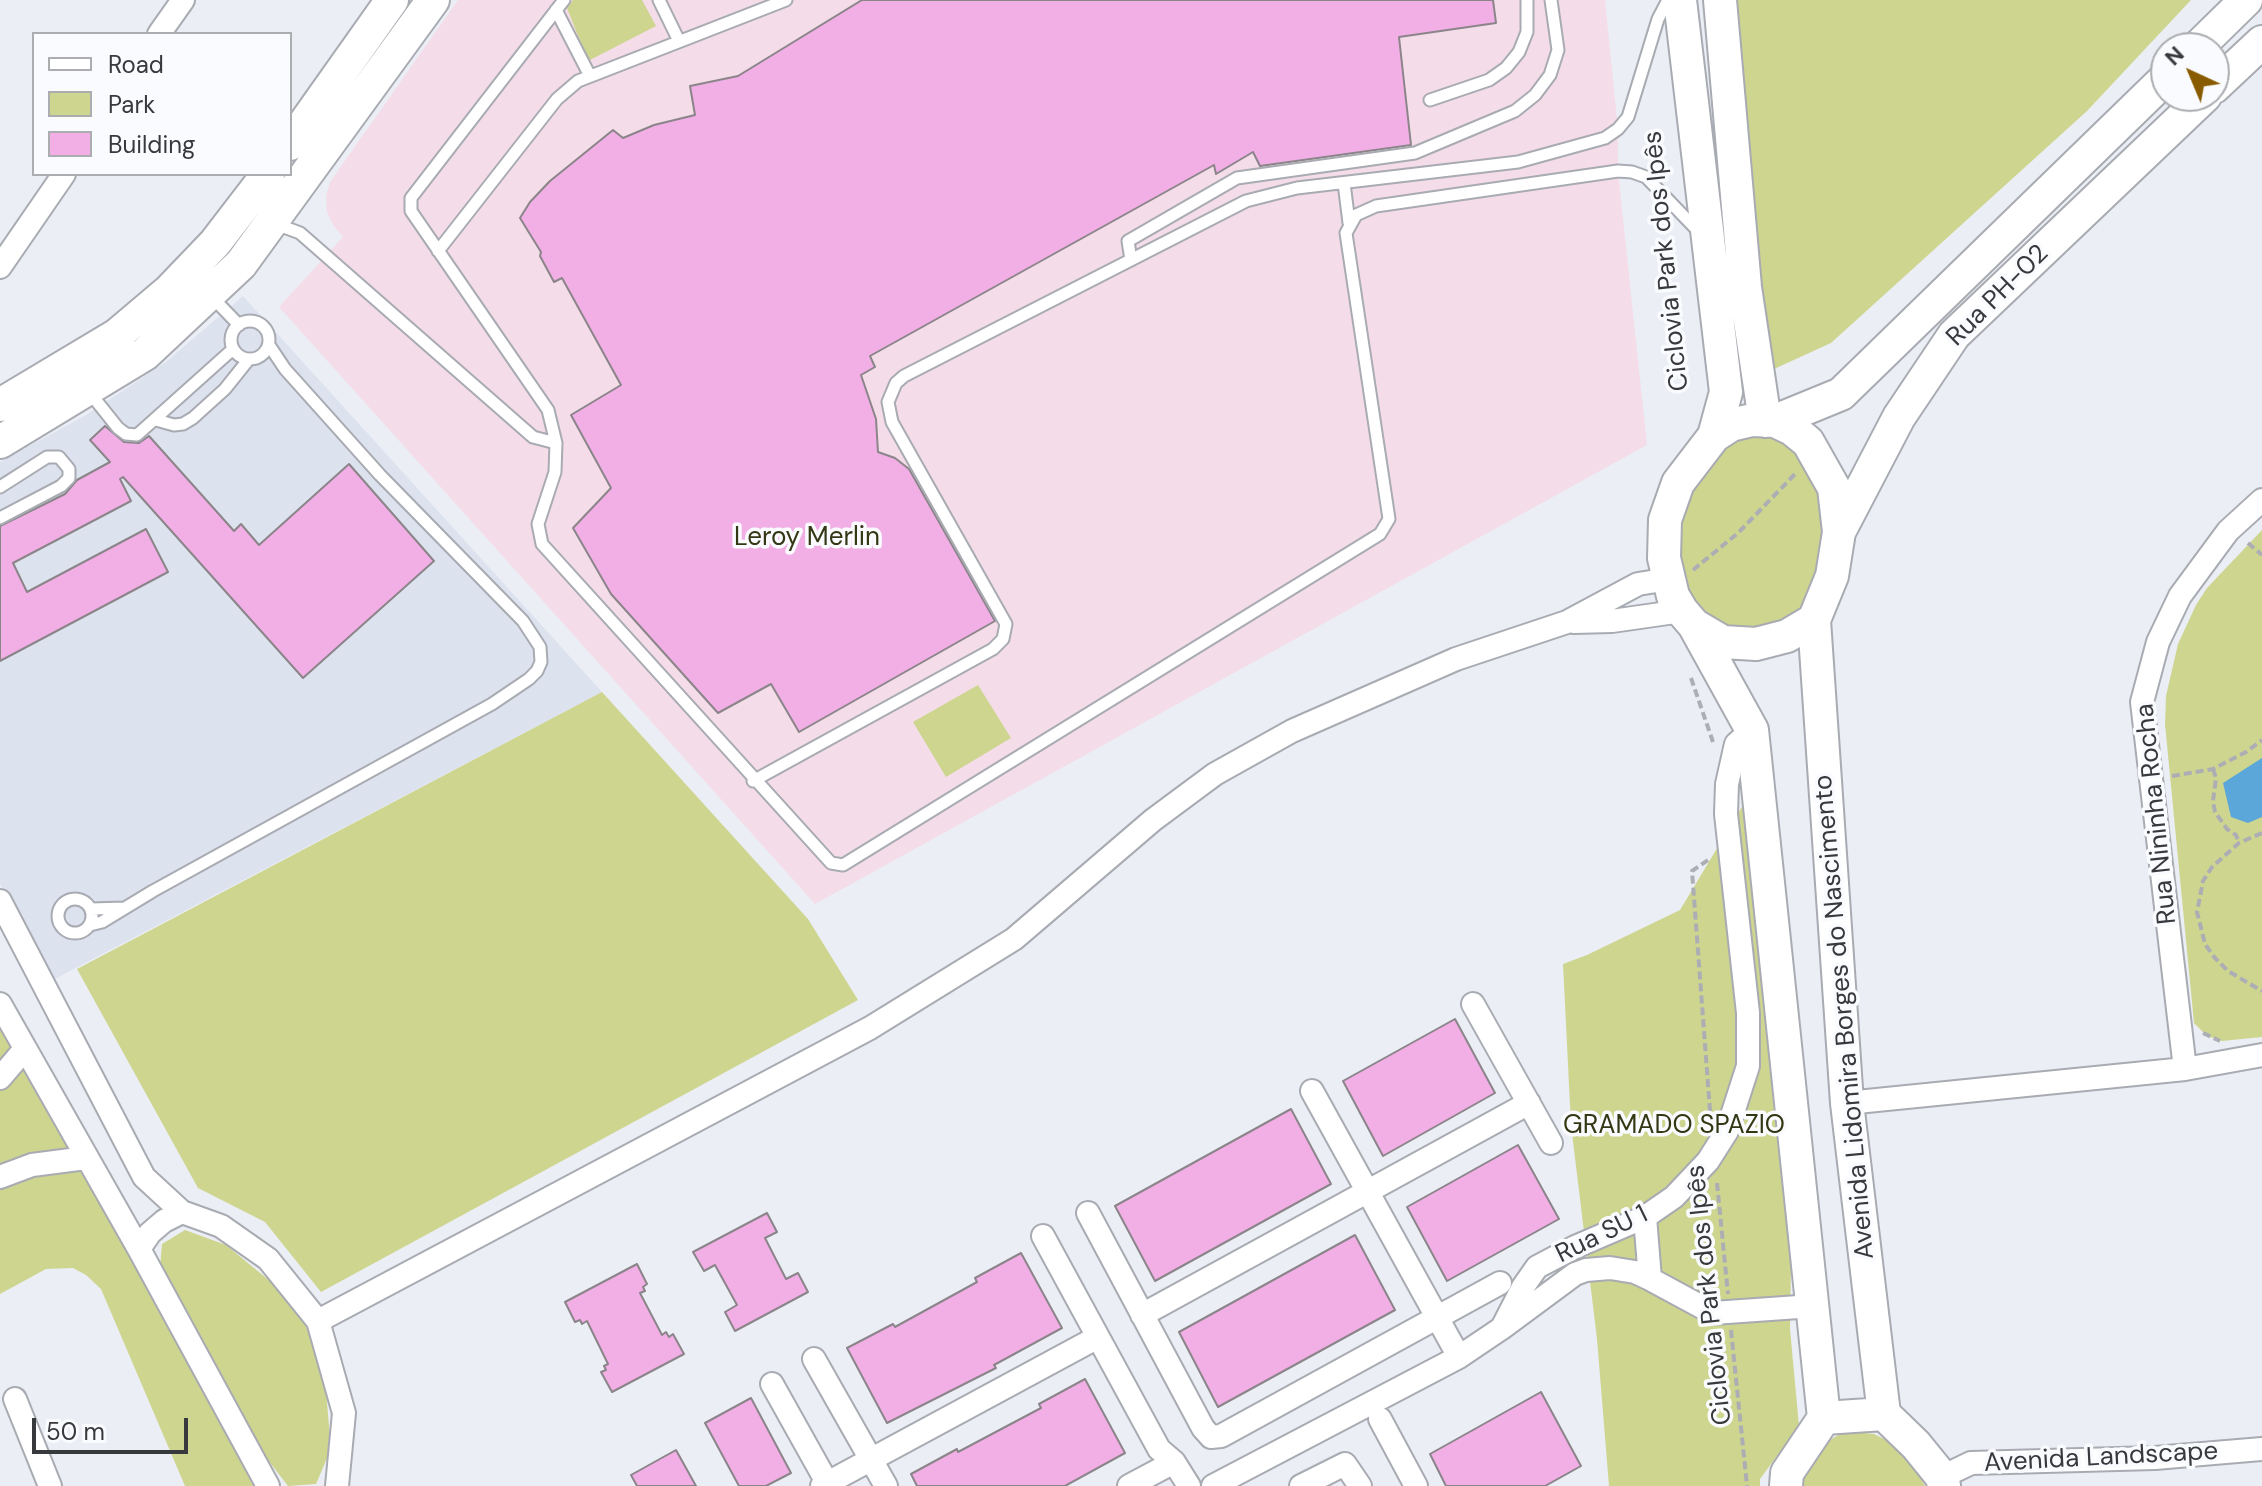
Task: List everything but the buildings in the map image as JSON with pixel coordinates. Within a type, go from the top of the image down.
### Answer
[{"type":"street","points":[[160,32],[183,0]]},
{"type":"street","points":[[292,141],[392,0]]},
{"type":"street","points":[[0,442],[145,354],[241,264],[433,0]]},
{"type":"street","points":[[1680,0],[1726,392],[1714,436]]},
{"type":"street","points":[[1720,0],[1745,287],[1770,421]]},
{"type":"street","points":[[2213,32],[2246,0]]},
{"type":"street","points":[[2230,72],[2262,42]]},
{"type":"street","name":"Rua PH-02","points":[[1770,421],[1841,394],[2150,94]]},
{"type":"street","name":"Rua PH-02","points":[[1839,532],[1899,417],[1954,335],[2188,112]]},
{"type":"street","points":[[0,267],[63,176]]},
{"type":"street","points":[[0,405],[117,335],[159,300],[215,243],[266,176]]},
{"type":"street","points":[[1567,622],[1688,618],[1723,642],[1756,644],[1787,636],[1814,620],[1832,576],[1839,532],[1834,488],[1808,442],[1792,429],[1770,421],[1752,420],[1731,425],[1714,436],[1678,483],[1665,520],[1664,558],[1673,596],[1688,618],[1752,730],[1824,1418],[1787,1473],[1786,1486]]},
{"type":"street","name":"Rua Nininha Rocha","points":[[2185,1069],[2142,702],[2158,642],[2180,596],[2228,531],[2262,500]]},
{"type":"street","points":[[318,1321],[870,1028],[1014,939],[1153,820],[1228,767],[1292,731],[1456,659],[1567,622],[1638,584],[1669,579]]},
{"type":"street","name":"Avenida Lidomira Borges do Nascimento","points":[[1814,620],[1847,1103],[1884,1414]]},
{"type":"street","name":"Rua SU 1","points":[[1502,1328],[1537,1267],[1645,1217],[1674,1197],[1714,1154],[1727,1131],[1748,1066],[1748,1013],[1726,814],[1727,784],[1736,744],[1752,730]]},
{"type":"street","points":[[0,901],[144,1177],[182,1212],[221,1226],[268,1259],[318,1321],[344,1413],[337,1486]]},
{"type":"street","points":[[0,1004],[139,1249],[268,1486]]},
{"type":"street","points":[[1473,1004],[1551,1143]]},
{"type":"street","points":[[0,1078],[25,1049]]},
{"type":"street","points":[[1847,1103],[2185,1069],[2262,1055]]},
{"type":"street","points":[[1312,1091],[1459,1357]]},
{"type":"street","points":[[1142,1315],[1529,1103]]},
{"type":"street","points":[[0,1177],[32,1165],[86,1158]]},
{"type":"street","points":[[139,1249],[150,1233],[182,1212]]},
{"type":"street","points":[[1088,1213],[1203,1428],[1211,1437],[1221,1436],[1500,1283]]},
{"type":"street","points":[[1645,1217],[1650,1279]]},
{"type":"street","points":[[1043,1236],[1159,1449],[1174,1462],[1189,1486]]},
{"type":"street","name":"Rua SU 1","points":[[1502,1328],[1575,1274],[1610,1268],[1635,1272],[1713,1313],[1813,1306]]},
{"type":"street","points":[[1213,1486],[1459,1357],[1502,1328]]},
{"type":"street","points":[[772,1384],[826,1485],[1098,1337]]},
{"type":"street","points":[[814,1359],[886,1486]]},
{"type":"street","points":[[15,1399],[50,1486]]},
{"type":"street","points":[[1824,1418],[1884,1414],[1916,1445],[1943,1481]]},
{"type":"street","points":[[1380,1419],[1416,1486]]},
{"type":"street","name":"Avenida Landscape","points":[[1943,1481],[1971,1463],[2155,1458],[2262,1449]]},
{"type":"street","points":[[1129,1486],[1174,1462]]},
{"type":"street","points":[[1301,1486],[1345,1464],[1360,1486]]},
{"type":"lane","points":[[659,0],[679,41]]},
{"type":"lane","points":[[438,251],[557,99],[578,81],[786,0]]},
{"type":"lane","points":[[1430,100],[1489,80],[1506,68],[1519,52],[1527,32],[1527,0]]},
{"type":"lane","points":[[1131,260],[1128,241],[1237,178],[1415,153],[1515,111],[1535,95],[1550,75],[1558,50],[1551,0]]},
{"type":"lane","points":[[753,781],[999,645],[1006,632],[1006,624],[892,422],[888,402],[891,392],[904,376],[1246,201],[1297,188],[1518,162],[1605,138],[1628,117],[1658,19],[1668,0]]},
{"type":"lane","points":[[590,76],[560,5],[411,198],[411,211],[548,410],[556,443],[555,472],[538,524],[542,544],[753,781],[831,863],[843,865],[1380,534],[1389,519],[1346,233],[1349,223],[1344,183]]},
{"type":"lane","points":[[1349,223],[1365,209],[1376,206],[1618,171],[1646,177],[1707,240]]},
{"type":"lane","points":[[272,222],[300,233],[533,437],[556,443]]},
{"type":"lane","points":[[210,295],[239,325]]},
{"type":"lane","points":[[90,925],[91,909],[84,901],[74,899],[65,903],[58,915],[62,927],[71,932],[82,932],[90,925],[102,922],[492,704],[529,679],[541,662],[540,647],[523,621],[380,475],[285,369],[269,345],[268,332],[252,321],[239,325],[232,336],[233,349],[242,358],[285,369]]},
{"type":"lane","points":[[156,420],[174,425],[193,418],[252,359],[262,356],[269,345]]},
{"type":"lane","points":[[88,390],[110,420],[126,434],[137,435],[233,349]]},
{"type":"lane","points":[[0,487],[47,457],[59,457],[69,469],[69,478],[61,486],[0,518]]},
{"type":"lane","points":[[91,909],[125,908]]},
{"type":"path","points":[[2255,536],[2248,543],[2262,555]]},
{"type":"path","points":[[1691,676],[1713,740],[1713,754]]},
{"type":"path","points":[[2168,764],[2170,777],[2213,769],[2262,740]]},
{"type":"path","points":[[2213,769],[2216,778],[2215,812],[2227,829],[2236,835],[2239,843]]},
{"type":"path","points":[[2262,833],[2224,854],[2203,881],[2198,896],[2199,928],[2215,958],[2228,971],[2262,991]]},
{"type":"path","points":[[1710,1115],[1692,871],[1713,857]]},
{"type":"path","points":[[2199,1030],[2214,1039],[2230,1042]]},
{"type":"path","name":"Ciclovia Park dos Ipês","points":[[1714,1154],[1747,1486]]},
{"type":"shaded area","points":[[458,0],[1605,0],[1618,129],[1618,171],[1647,445],[815,904],[279,307],[343,237],[327,212],[326,196],[330,182]]},
{"type":"shaded area","points":[[243,296],[602,692],[51,981],[0,884],[0,462],[86,415],[166,362]]},
{"type":"green space","points":[[573,0],[642,0],[656,26],[588,61],[567,8]]},
{"type":"green space","points":[[1715,0],[2191,0],[2161,32],[2150,32],[2150,44],[2087,111],[1831,343],[1774,369]]},
{"type":"green space","points":[[1770,433],[1799,451],[1822,492],[1826,532],[1820,573],[1805,603],[1782,624],[1755,632],[1727,629],[1703,616],[1685,590],[1677,522],[1689,489],[1710,459],[1736,437]]},
{"type":"green space","points":[[2262,530],[2262,1037],[2222,1041],[2207,1036],[2194,1023],[2165,724],[2166,696],[2178,644],[2196,605],[2207,588]]},
{"type":"green space","points":[[978,685],[1011,738],[946,777],[913,722]]},
{"type":"green space","points":[[602,692],[808,919],[858,1000],[321,1292],[265,1222],[198,1188],[77,969]]},
{"type":"green space","name":"GRAMADO SPAZIO","points":[[1743,805],[1791,1264],[1790,1329],[1799,1426],[1760,1479],[1760,1486],[1609,1486],[1597,1339],[1571,1125],[1563,964],[1680,910]]},
{"type":"green space","points":[[0,1004],[267,1486],[185,1486],[101,1289],[86,1275],[73,1268],[46,1269],[0,1294]]},
{"type":"green space","points":[[185,1230],[226,1245],[276,1286],[311,1330],[325,1379],[331,1449],[316,1484],[288,1486],[264,1455],[160,1268],[162,1244]]},
{"type":"green space","points":[[1855,1432],[1874,1434],[1890,1442],[1916,1469],[1925,1486],[1802,1486],[1811,1459],[1822,1445],[1838,1435]]},
{"type":"water","points":[[2262,758],[2262,817],[2248,823],[2231,817],[2223,783]]},
{"type":"park label","name":"Leroy Merlin","points":[[807,538]]}]
